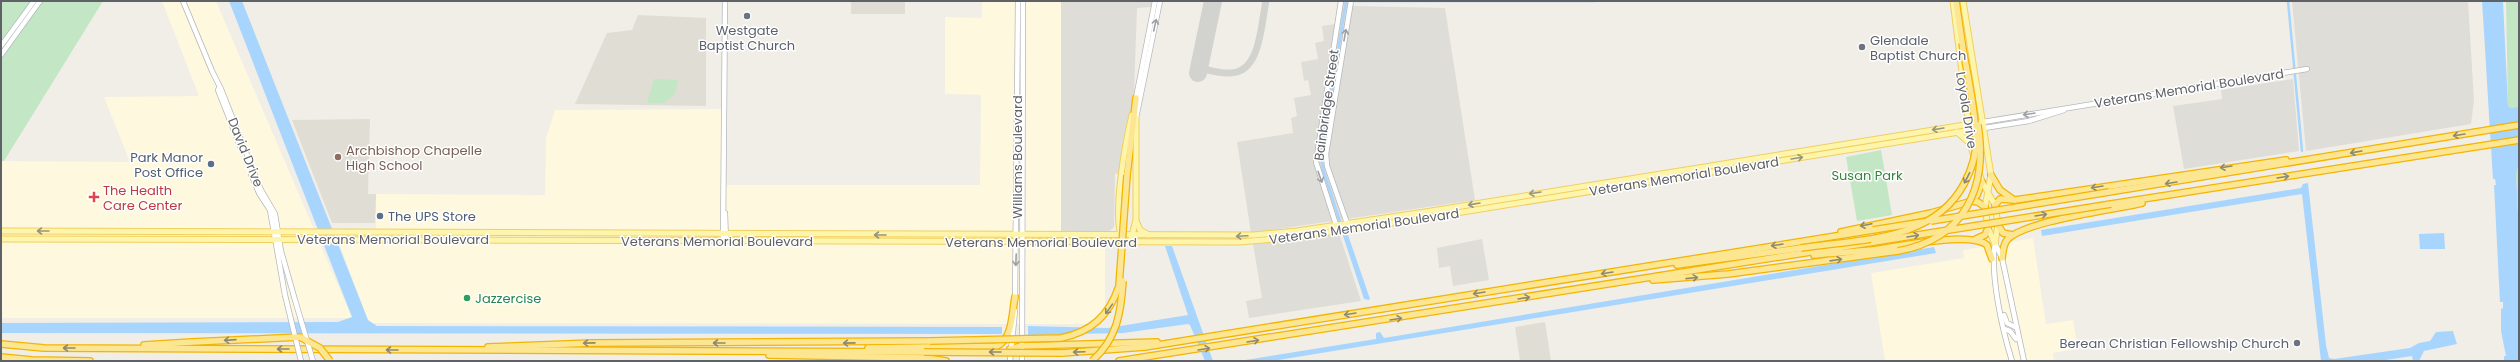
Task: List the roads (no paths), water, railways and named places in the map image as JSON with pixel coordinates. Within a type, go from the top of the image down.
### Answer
[{"type":"highway","points":[[1625,282],[1686,278],[1797,265],[1916,248],[1938,237],[1959,218],[1977,185],[1982,157],[1956,1]]},
{"type":"highway","points":[[1630,269],[1691,264],[1801,248],[1908,230],[1933,219],[1959,193],[1972,165],[1976,137],[1959,1]]},
{"type":"highway","points":[[431,350],[593,343],[930,341],[1061,338],[1080,333],[1095,325],[1114,302],[1119,286],[1136,98]]},
{"type":"highway","points":[[1092,361],[1106,347],[1113,336],[1121,307],[1129,175],[1136,118]]},
{"type":"highway","points":[[1,344],[10,346],[87,348],[431,350],[1062,353],[1114,350],[1213,336],[2519,125]]},
{"type":"highway","points":[[1153,361],[1217,347],[2519,140]]},
{"type":"highway","points":[[1995,205],[2000,200],[2014,200],[2238,166],[2320,158]]},
{"type":"highway","points":[[1991,174],[2000,190],[2014,200]]},
{"type":"highway","points":[[1972,201],[1977,195],[1982,182]]},
{"type":"highway","points":[[2002,258],[2005,242],[2013,235],[2060,219],[2112,210],[2175,195]]},
{"type":"highway","points":[[1824,237],[1862,226],[1937,212],[1972,201],[1978,202],[1985,207]]},
{"type":"highway","points":[[1998,225],[2003,233],[2013,235]]},
{"type":"highway","points":[[1790,256],[1873,250],[1928,241],[1974,240],[1985,235],[1988,228]]},
{"type":"highway","points":[[1974,240],[1986,245],[1992,259]]},
{"type":"highway","points":[[827,352],[921,346],[997,346],[1003,343],[1008,334],[1015,297]]},
{"type":"highway","points":[[87,348],[300,337],[320,348],[330,361]]},
{"type":"highway","points":[[1022,337],[1027,344],[1039,346]]},
{"type":"highway","points":[[1010,349],[1022,346],[1187,340]]},
{"type":"highway","points":[[655,351],[862,358],[926,358],[946,361]]},
{"type":"highway","points":[[1119,361],[1190,352]]},
{"type":"highway","points":[[1,357],[50,361]]},
{"type":"highway","points":[[1,360],[6,361]]},
{"type":"highway","points":[[46,361],[90,361]]},
{"type":"main road","points":[[1,46],[34,1]]},
{"type":"main road","points":[[1,55],[40,1]]},
{"type":"main road","name":"David Drive","points":[[184,1],[261,190],[273,209],[277,239]]},
{"type":"main road","points":[[724,241],[725,1]]},
{"type":"main road","name":"Williams Boulevard","points":[[1018,1],[1019,241],[1022,361]]},
{"type":"main road","name":"Williams Boulevard","points":[[1019,235],[1023,93],[1023,1]]},
{"type":"main road","points":[[1155,1],[1124,159],[1119,225],[1121,236],[1126,242],[1132,236],[1136,220],[1136,118],[1160,1]]},
{"type":"main road","name":"Bainbridge Street","points":[[1337,228],[1316,162],[1341,1]]},
{"type":"main road","name":"Bainbridge Street","points":[[1349,229],[1327,166],[1326,154],[1351,1]]},
{"type":"main road","name":"Loyola Drive","points":[[1952,1],[1971,145],[1982,182],[1995,205],[1998,225],[1992,259],[2004,329],[2012,360]]},
{"type":"main road","name":"Loyola Drive","points":[[1963,1],[1991,174],[1985,207],[1988,228],[2002,258],[2018,342],[2024,361]]},
{"type":"main road","points":[[1018,16],[1023,33]]},
{"type":"main road","name":"Veterans Memorial Boulevard","points":[[1,238],[788,241],[791,236],[836,242],[1019,241],[1189,243],[1264,241],[1337,228],[1347,223],[2307,69]]},
{"type":"main road","points":[[1018,70],[1023,93]]},
{"type":"main road","name":"Veterans Memorial Boulevard","points":[[1,231],[1078,236],[1212,236],[1283,233],[1337,228],[1349,229],[1544,199],[2033,120],[2070,108]]},
{"type":"main road","points":[[1960,125],[1967,114]]},
{"type":"main road","points":[[1956,132],[1966,138],[1971,145]]},
{"type":"main road","points":[[1885,144],[1887,138],[1905,134]]},
{"type":"main road","points":[[1848,150],[1848,146],[1861,141]]},
{"type":"main road","points":[[1810,156],[1830,150],[1833,145]]},
{"type":"main road","points":[[1739,167],[1760,162],[1763,156]]},
{"type":"main road","points":[[1686,176],[1688,171],[1701,167]]},
{"type":"main road","points":[[1659,180],[1678,175],[1679,170]]},
{"type":"main road","points":[[1601,189],[1623,183],[1624,179]]},
{"type":"main road","points":[[1544,199],[1567,193],[1569,188]]},
{"type":"main road","points":[[1510,204],[1512,197]]},
{"type":"main road","points":[[1498,206],[1502,202],[1501,199]]},
{"type":"main road","points":[[1136,220],[1140,230],[1152,236]]},
{"type":"main road","points":[[1106,236],[1113,234],[1119,225]]},
{"type":"main road","points":[[49,239],[58,236],[78,235],[79,231]]},
{"type":"main road","points":[[103,238],[106,234],[129,231]]},
{"type":"main road","points":[[133,239],[138,236],[155,236],[159,232]]},
{"type":"main road","points":[[168,239],[170,234],[190,232]]},
{"type":"main road","points":[[179,239],[195,236],[198,232]]},
{"type":"main road","points":[[218,239],[220,235],[250,232]]},
{"type":"main road","points":[[350,239],[365,236],[366,232]]},
{"type":"main road","points":[[375,240],[379,235],[409,233]]},
{"type":"main road","points":[[455,240],[455,236],[461,233]]},
{"type":"main road","points":[[499,240],[505,236],[528,233]]},
{"type":"main road","points":[[513,240],[539,238],[542,233]]},
{"type":"main road","points":[[565,240],[566,237],[570,235],[598,234]]},
{"type":"main road","points":[[647,240],[651,238],[675,238],[677,234]]},
{"type":"main road","points":[[738,234],[738,241]]},
{"type":"main road","points":[[749,241],[777,239],[780,234]]},
{"type":"main road","points":[[809,239],[842,235]]},
{"type":"main road","points":[[836,242],[838,239],[854,239],[856,235]]},
{"type":"main road","points":[[894,241],[896,237],[942,235]]},
{"type":"main road","points":[[964,241],[970,235]]},
{"type":"main road","points":[[1053,242],[1056,239],[1078,236]]},
{"type":"main road","points":[[1166,243],[1172,240],[1170,236]]},
{"type":"main road","points":[[1189,243],[1191,239],[1212,236]]},
{"type":"main road","points":[[277,239],[285,294],[301,361]]},
{"type":"main road","points":[[277,239],[313,361]]},
{"type":"main road","name":"Williams Boulevard","points":[[1010,361],[1010,349],[1015,329],[1015,297],[1019,241]]},
{"type":"main road","points":[[281,271],[291,288]]},
{"type":"main road","points":[[2001,310],[2007,323],[2015,327]]},
{"type":"main road","points":[[2004,329],[2010,330],[2018,342]]},
{"type":"water","points":[[229,1],[242,1],[368,320],[377,326],[1002,327],[1002,334],[1,333],[1,323],[338,322],[352,317]]},
{"type":"water","points":[[2482,1],[2503,1],[2508,106],[2512,108],[2519,106],[2519,164],[2516,174],[2519,233],[2519,361],[2504,361],[2504,356],[2506,356],[2501,331],[2501,309],[2503,308],[2503,302],[2500,302],[2494,185],[2496,185],[2495,179],[2493,179]]},
{"type":"water","points":[[2308,183],[2326,345],[2329,358],[2334,359],[2410,348],[2419,343],[2430,341],[2436,332],[2453,331],[2457,344],[2424,351],[2419,361],[2413,361],[2412,356],[2379,361],[2321,361],[2302,194],[2042,236],[2041,230],[2301,188],[2303,184]]},
{"type":"water","points":[[1347,232],[1370,299],[1369,300],[1364,299],[1342,233]]},
{"type":"water","points":[[2444,233],[2445,249],[2420,249],[2419,234]]},
{"type":"water","points":[[1165,246],[1172,246],[1213,361],[1205,361],[1190,325],[1188,324],[1123,333],[1028,335],[1028,326],[1108,328],[1188,315]]},
{"type":"water","points":[[1934,247],[1936,253],[1272,361],[1239,361],[1376,339],[1376,333],[1380,332],[1384,338]]},
{"type":"waterway","points":[[1340,222],[1323,169],[1321,157],[1346,1]]},
{"type":"waterway","points":[[1356,1],[1595,1]]},
{"type":"waterway","points":[[2288,1],[2302,151]]},
{"type":"place","name":"Westgate Baptist Church","points":[[747,16]]},
{"type":"place","name":"Glendale Baptist Church","points":[[1862,47]]},
{"type":"place","name":"Archbishop Chapelle High School","points":[[338,157]]},
{"type":"place","name":"Park Manor Post Office","points":[[211,164]]},
{"type":"place","name":"The Health Care Center","points":[[94,197]]},
{"type":"place","name":"The UPS Store","points":[[380,216]]},
{"type":"place","name":"Jazzercise","points":[[467,298]]},
{"type":"place","name":"Berean Christian Fellowship Church","points":[[2297,343]]},
{"type":"park label","name":"Susan Park","points":[[1867,175]]}]
